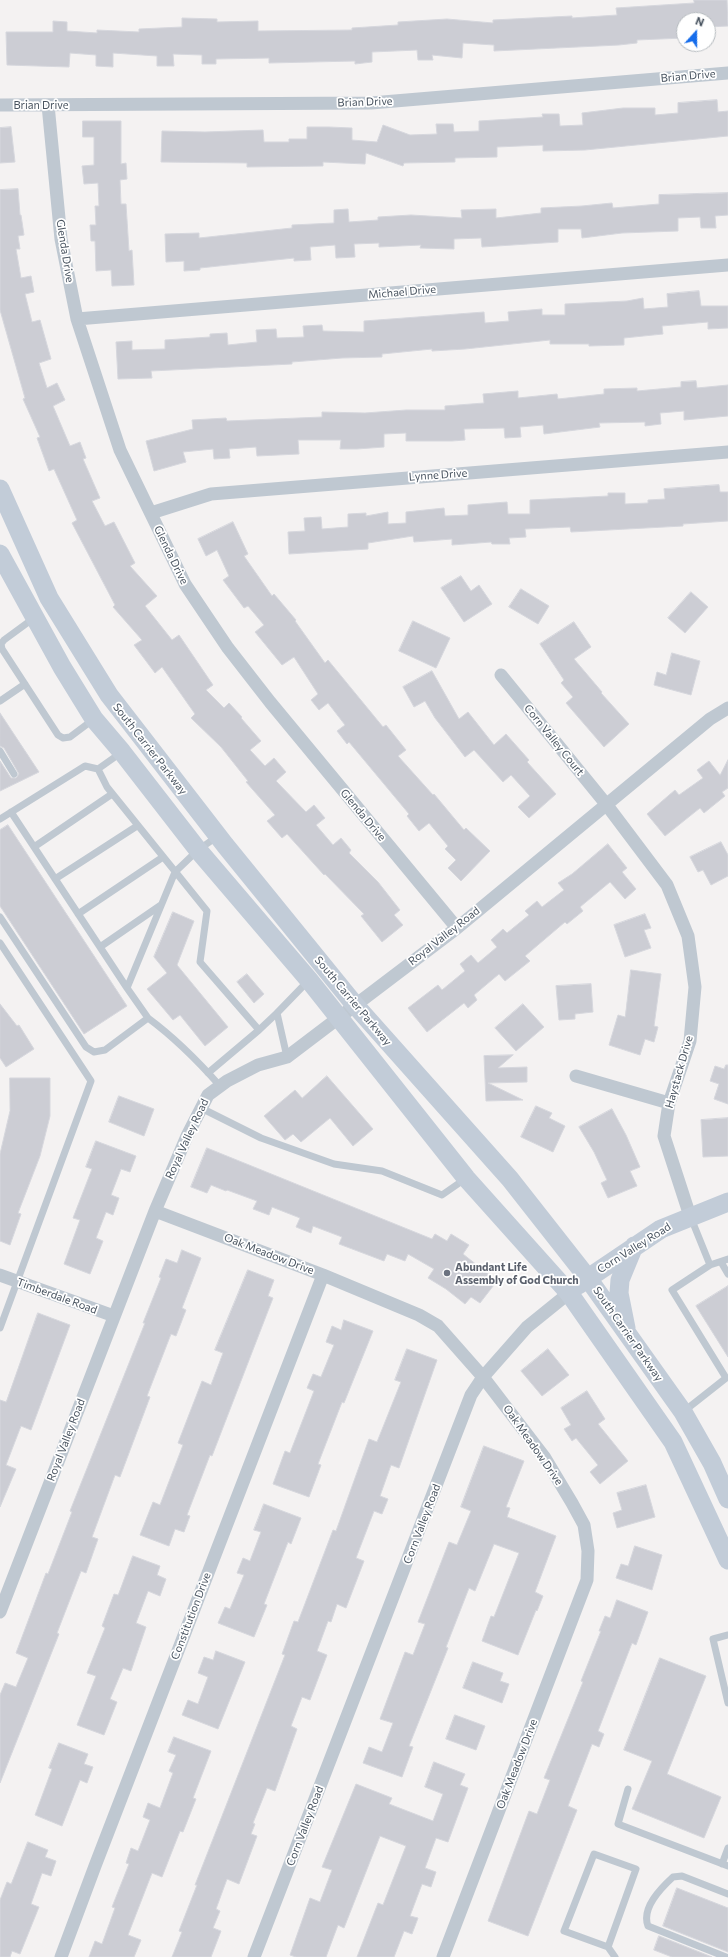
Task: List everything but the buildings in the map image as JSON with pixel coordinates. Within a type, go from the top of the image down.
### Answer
[{"type":"main road","name":"South Carrier Parkway","points":[[0,489],[49,598],[109,695],[218,836],[355,1005],[510,1179],[587,1277],[628,1337],[683,1412],[712,1463],[728,1499]]},
{"type":"main road","name":"South Carrier Parkway","points":[[0,554],[62,667],[94,719],[122,752],[198,850],[309,980],[466,1178],[569,1292],[673,1442],[728,1560]]},
{"type":"main road","points":[[32,613],[49,598]]},
{"type":"main road","name":"Corn Valley Road","points":[[569,1292],[587,1277],[661,1229],[690,1216],[728,1202]]},
{"type":"main road","points":[[628,1337],[620,1300],[620,1280],[634,1246]]},
{"type":"street","name":"Brian Drive","points":[[0,105],[371,102],[728,73]]},
{"type":"street","name":"Glenda Drive","points":[[48,105],[61,239],[77,319],[120,450],[185,584],[228,648],[270,702],[456,928]]},
{"type":"street","name":"Michael Drive","points":[[77,319],[728,265]]},
{"type":"street","name":"Lynne Drive","points":[[151,514],[211,494],[728,452]]},
{"type":"street","name":"Corn Valley Court","points":[[501,675],[606,804]]},
{"type":"street","name":"Royal Valley Road","points":[[0,1612],[155,1211],[187,1136],[208,1095],[220,1086],[258,1065],[287,1057],[456,928],[710,719],[728,708]]},
{"type":"street","name":"Haystack Drive","points":[[606,804],[667,885],[688,936],[695,987],[690,1042],[669,1103],[664,1136],[690,1216]]},
{"type":"street","points":[[576,1076],[669,1103]]},
{"type":"street","name":"Oak Meadow Drive","points":[[155,1211],[323,1275],[419,1314],[438,1326],[483,1377],[545,1458],[584,1525],[588,1551],[587,1580],[443,1957]]},
{"type":"street","name":"Timberdale Road","points":[[0,1275],[114,1316]]},
{"type":"street","name":"Constitution Drive","points":[[62,1957],[95,1866],[323,1275]]},
{"type":"street","name":"Corn Valley Road","points":[[254,1957],[471,1395],[483,1377],[527,1327],[569,1292]]},
{"type":"lane","points":[[32,613],[4,640],[1,644],[2,648],[58,735],[64,738],[70,737],[94,719]]},
{"type":"lane","points":[[0,701],[25,684]]},
{"type":"lane","points":[[0,750],[14,774]]},
{"type":"lane","points":[[0,819],[85,766],[98,769],[122,752]]},
{"type":"lane","points":[[98,769],[107,788],[207,911],[200,962],[259,1030]]},
{"type":"lane","points":[[34,847],[112,794]]},
{"type":"lane","points":[[11,812],[148,1018],[188,1052],[220,1086]]},
{"type":"lane","points":[[55,879],[137,826]]},
{"type":"lane","points":[[127,988],[175,872],[198,850],[218,836]]},
{"type":"lane","points":[[78,914],[162,857]]},
{"type":"lane","points":[[100,947],[161,905]]},
{"type":"lane","points":[[0,917],[86,1047],[94,1052],[105,1050],[148,1018]]},
{"type":"lane","points":[[0,943],[91,1082],[0,1328]]},
{"type":"lane","points":[[208,1073],[259,1030],[309,980]]},
{"type":"lane","points":[[277,1013],[287,1057]]},
{"type":"lane","points":[[201,1108],[261,1138],[334,1164],[382,1171],[442,1195],[466,1178]]},
{"type":"lane","points":[[690,1216],[710,1265]]},
{"type":"lane","points":[[683,1412],[727,1377],[672,1290],[710,1265],[724,1261],[728,1274]]},
{"type":"lane","points":[[728,1635],[713,1639],[728,1703]]},
{"type":"lane","points":[[628,1789],[618,1824],[725,1865],[728,1848]]},
{"type":"lane","points":[[608,1947],[636,1869],[594,1854],[564,1931],[608,1947],[615,1957]]},
{"type":"lane","points":[[726,1957],[648,1926],[646,1921],[654,1897],[673,1877],[682,1876],[728,1894]]},
{"type":"place","name":"Abundant Life Assembly of God Church","points":[[447,1273]]}]
